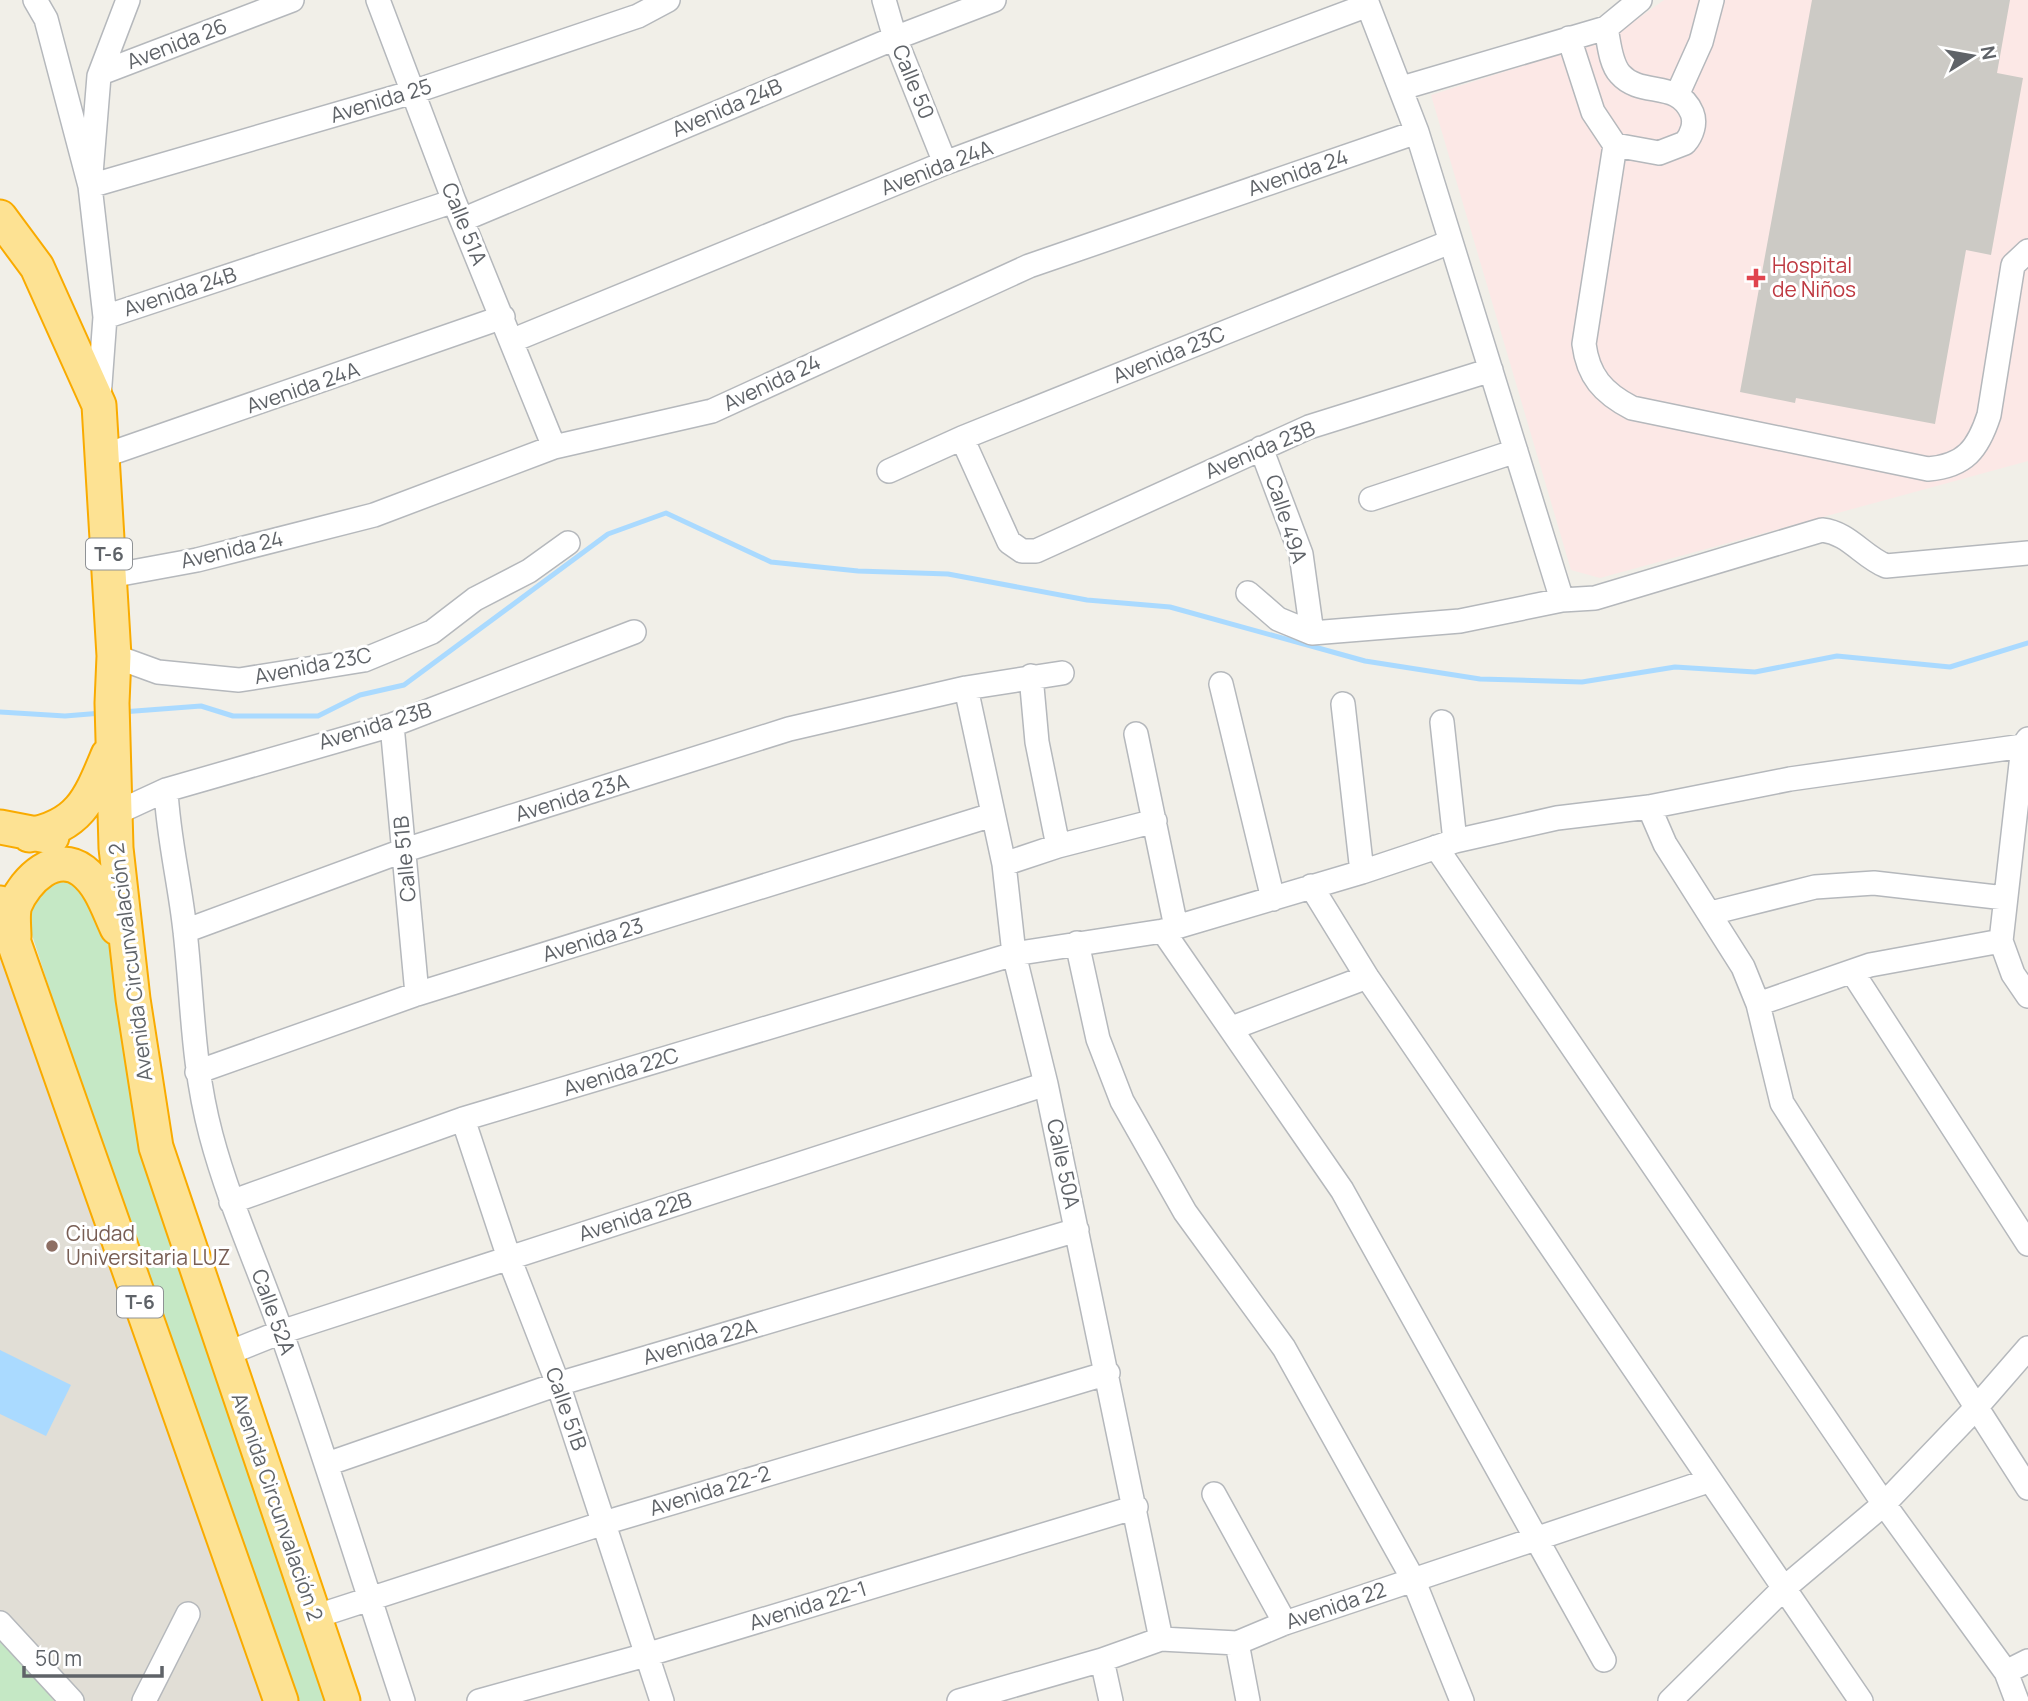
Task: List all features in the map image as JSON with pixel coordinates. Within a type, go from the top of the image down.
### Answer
[{"type":"highway","name":"Avenida Circunvalación 2","points":[[0,217],[37,267],[99,405],[114,656],[114,814],[128,952],[156,1147],[343,1701]]},
{"type":"highway","points":[[15,831],[47,831],[71,819],[85,805],[112,723]]},
{"type":"highway","points":[[15,831],[61,837],[84,833],[114,814]]},
{"type":"highway","name":"T-6","points":[[14,946],[14,907],[30,878],[57,864],[82,870],[100,890],[128,952]]},
{"type":"highway","name":"T-6","points":[[0,903],[281,1701]]},
{"type":"street","points":[[35,0],[46,19],[90,186],[105,317],[99,405]]},
{"type":"street","points":[[90,186],[101,73],[128,0]]},
{"type":"street","name":"Avenida 26","points":[[101,73],[292,0]]},
{"type":"street","name":"Calle 51A","points":[[378,0],[458,210],[554,447]]},
{"type":"street","name":"Avenida 25","points":[[90,186],[413,92],[638,16],[668,0]]},
{"type":"street","name":"Calle 50","points":[[884,0],[895,38],[945,163]]},
{"type":"street","name":"Avenida 24B","points":[[105,317],[458,210],[994,0]]},
{"type":"street","points":[[1402,88],[1606,28],[1640,0]]},
{"type":"street","points":[[1678,93],[1701,42],[1712,0]]},
{"type":"street","points":[[1367,3],[1417,132],[1562,600]]},
{"type":"street","name":"Avenida 24A","points":[[511,341],[945,163],[1367,3]]},
{"type":"street","points":[[1606,28],[1613,62],[1620,74],[1631,82],[1678,93],[1694,117],[1693,127],[1685,143],[1659,152],[1615,145]]},
{"type":"street","points":[[1569,38],[1590,106],[1615,145],[1584,344],[1587,363],[1602,388],[1632,408],[1928,469],[1946,468],[1974,451],[1983,436],[1989,415],[2012,265],[2028,251]]},
{"type":"street","name":"Avenida 24","points":[[110,576],[197,560],[374,515],[554,447],[712,411],[1029,266],[1417,132]]},
{"type":"street","name":"Avenida 23C","points":[[889,471],[962,438],[1450,242]]},
{"type":"street","name":"Avenida 24A","points":[[103,456],[503,317]]},
{"type":"street","name":"Avenida 23B","points":[[962,438],[1009,542],[1021,551],[1036,551],[1309,427],[1491,370]]},
{"type":"street","name":"Calle 49A","points":[[1261,448],[1301,554],[1312,633]]},
{"type":"street","points":[[1371,499],[1516,451]]},
{"type":"street","points":[[1248,593],[1278,620],[1312,633],[1460,621],[1562,600],[1595,598],[1822,530],[1843,535],[1872,561],[1886,566],[2028,553]]},
{"type":"street","name":"Avenida 23C","points":[[114,656],[158,673],[239,680],[364,660],[432,632],[475,599],[529,570],[568,543]]},
{"type":"street","name":"Avenida 23B","points":[[114,814],[166,790],[392,725],[634,632]]},
{"type":"street","name":"Avenida 23A","points":[[185,931],[405,850],[789,729],[966,688],[1062,673]]},
{"type":"street","points":[[1031,676],[1037,742],[1058,846]]},
{"type":"street","points":[[1221,684],[1273,899]]},
{"type":"street","name":"Calle 50A","points":[[966,688],[1004,864],[1014,954],[1046,1084],[1136,1507],[1161,1639]]},
{"type":"street","points":[[1342,704],[1362,872]]},
{"type":"street","points":[[1442,722],[1445,844],[1884,1503],[2006,1672],[2017,1701]]},
{"type":"street","name":"Calle 51B","points":[[392,725],[417,994]]},
{"type":"street","points":[[1136,734],[1155,821],[1169,929],[1232,1028],[1342,1190],[1604,1660]]},
{"type":"street","points":[[2025,743],[2001,941],[2013,974],[2028,996]]},
{"type":"street","name":"Avenida 22C","points":[[231,1202],[463,1119],[1014,954],[1169,929],[1362,872],[1445,844],[1557,818],[1649,807],[1790,779],[2025,743]]},
{"type":"street","name":"Calle 52A","points":[[166,790],[167,821],[185,931],[197,1072],[211,1135],[231,1202],[281,1332],[327,1464],[403,1701]]},
{"type":"street","points":[[1649,807],[1665,844],[1743,967],[1758,1004],[1782,1103],[1975,1409],[2028,1488]]},
{"type":"street","name":"Avenida 23","points":[[197,1072],[417,994],[992,815]]},
{"type":"street","points":[[1004,864],[1058,846],[1155,821]]},
{"type":"street","points":[[1711,913],[1815,887],[1874,883],[2005,898]]},
{"type":"street","points":[[1311,886],[1367,977],[1782,1590],[1861,1701]]},
{"type":"street","points":[[1758,1004],[1870,965],[2001,941]]},
{"type":"street","points":[[1077,943],[1098,1039],[1122,1101],[1185,1212],[1284,1348],[1413,1580],[1462,1701]]},
{"type":"street","points":[[1853,973],[2028,1244]]},
{"type":"street","points":[[1232,1028],[1367,977]]},
{"type":"street","name":"Avenida 22B","points":[[226,1354],[281,1332],[1046,1084]]},
{"type":"street","name":"Calle 51B","points":[[463,1119],[509,1258],[558,1384],[662,1701]]},
{"type":"street","name":"Avenida 22A","points":[[327,1464],[558,1384],[1077,1230]]},
{"type":"street","points":[[1670,1701],[1782,1590],[1884,1503],[1975,1409],[2028,1348]]},
{"type":"street","name":"Avenida 22-2","points":[[314,1617],[604,1523],[1108,1373]]},
{"type":"street","name":"Avenida 22","points":[[959,1701],[1102,1660],[1161,1639],[1237,1643],[1285,1623],[1708,1481]]},
{"type":"street","points":[[1214,1494],[1285,1623]]},
{"type":"street","name":"Avenida 22-1","points":[[480,1701],[646,1655],[1136,1507]]},
{"type":"street","points":[[144,1701],[188,1614]]},
{"type":"street","points":[[0,1623],[72,1701]]},
{"type":"street","points":[[1237,1643],[1248,1701]]},
{"type":"street","points":[[1102,1660],[1111,1701]]},
{"type":"street","points":[[2006,1672],[2028,1661]]},
{"type":"shaded area","name":"Hospital de Niños","points":[[1664,0],[2028,0],[2028,461],[1600,578],[1571,570],[1431,95],[1588,45],[1622,30]]},
{"type":"shaded area","name":"Ciudad Universitaria LUZ","points":[[0,955],[207,1537],[265,1701],[0,1701]]},
{"type":"green space","points":[[54,876],[75,877],[112,946],[335,1701],[295,1701],[82,1090],[24,910]]},
{"type":"green space","points":[[0,1642],[32,1672],[54,1701],[0,1701]]},
{"type":"water","points":[[0,1350],[71,1385],[46,1436],[0,1414]]},
{"type":"building","points":[[1812,0],[2010,0],[1997,73],[2023,78],[1991,255],[1966,250],[1935,424],[1796,398],[1795,403],[1740,392]]},
{"type":"waterway","points":[[122,712],[201,706],[233,716],[318,716],[360,695],[404,685],[608,534],[666,513],[771,562],[858,571],[948,574],[1087,600],[1170,607],[1365,661],[1480,679],[1582,682],[1675,667],[1755,672],[1837,656],[1950,667],[2028,643]]},
{"type":"waterway","points":[[0,712],[65,716],[102,713]]},
{"type":"place","name":"Hospital de Niños","points":[[1756,278]]},
{"type":"place","name":"Ciudad Universitaria LUZ","points":[[52,1246]]}]
